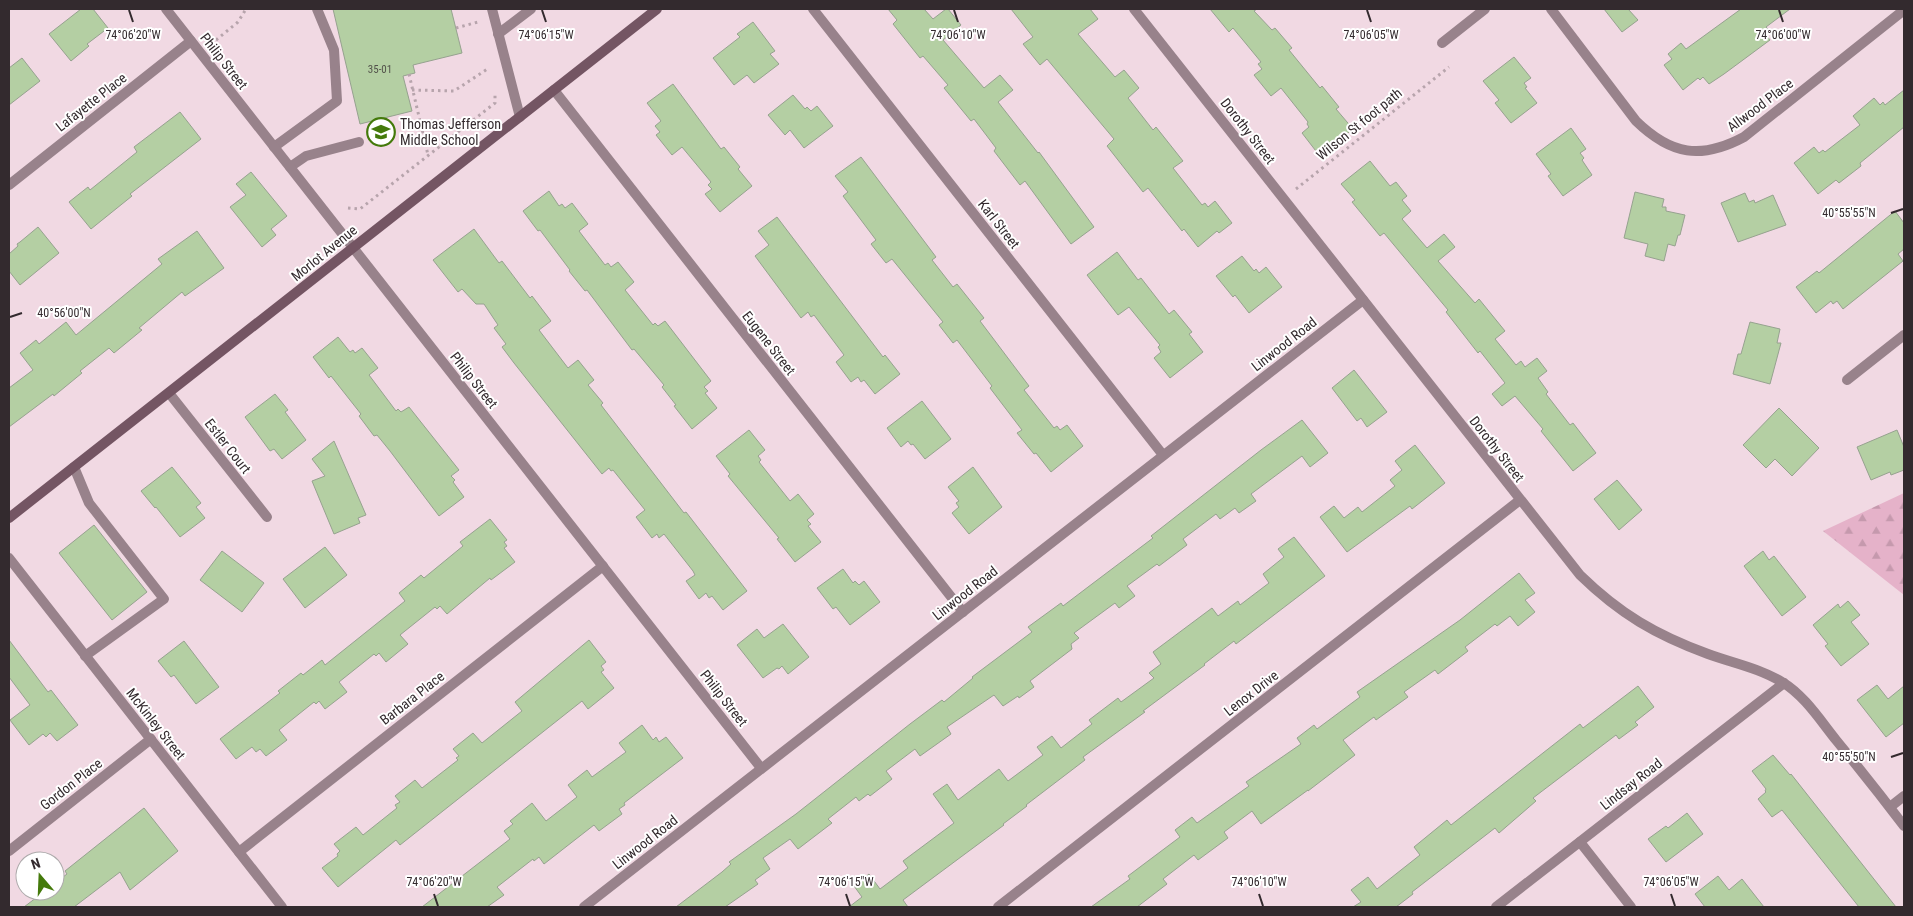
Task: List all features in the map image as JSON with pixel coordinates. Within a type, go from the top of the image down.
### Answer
[{"type":"street","name":"Philip Street","points":[[166,9],[761,768]]},
{"type":"street","points":[[274,147],[337,101],[334,50],[317,9]]},
{"type":"street","points":[[492,9],[520,117]]},
{"type":"street","points":[[498,34],[531,9]]},
{"type":"street","name":"Morlot Avenue","points":[[9,518],[657,9]]},
{"type":"street","name":"Karl Street","points":[[813,9],[1163,455]]},
{"type":"street","name":"Dorothy Street","points":[[1134,9],[1580,575],[1602,596],[1652,631],[1684,645],[1766,673],[1784,683],[1798,694],[1815,714],[1904,826]]},
{"type":"street","points":[[1442,43],[1485,9]]},
{"type":"street","name":"Allwood Place","points":[[1551,9],[1636,122],[1668,146],[1704,152],[1724,148],[1744,137],[1904,10]]},
{"type":"street","name":"Lafayette Place","points":[[9,185],[191,41]]},
{"type":"street","name":"Eugene Street","points":[[554,90],[963,612]]},
{"type":"street","points":[[290,167],[306,156],[359,142]]},
{"type":"street","name":"Linwood Road","points":[[584,907],[1363,300]]},
{"type":"street","points":[[1847,380],[1904,335]]},
{"type":"street","name":"Estler Court","points":[[168,393],[267,517]]},
{"type":"street","points":[[74,467],[90,503],[164,599],[85,656]]},
{"type":"street","name":"Lenox Drive","points":[[998,907],[1520,500]]},
{"type":"street","name":"McKinley Street","points":[[9,558],[282,907]]},
{"type":"street","name":"Barbara Place","points":[[239,852],[603,566]]},
{"type":"street","name":"Lindsay Road","points":[[1496,907],[1784,683]]},
{"type":"street","name":"Gordon Place","points":[[9,851],[151,740]]},
{"type":"street","points":[[1890,807],[1904,796]]},
{"type":"street","points":[[1580,842],[1631,907]]},
{"type":"path","points":[[216,40],[238,22],[246,9]]},
{"type":"path","points":[[476,16],[480,31]]},
{"type":"path","points":[[456,28],[478,22]]},
{"type":"path","points":[[487,59],[491,76]]},
{"type":"path","name":"Wilson St foot path","points":[[1283,198],[1449,67]]},
{"type":"path","points":[[412,90],[454,91],[489,68]]},
{"type":"path","points":[[409,74],[428,155]]},
{"type":"path","points":[[348,208],[360,209],[495,103],[493,84]]},
{"type":"green space","points":[[1904,493],[1904,595],[1823,531]]},
{"type":"building","points":[[81,9],[93,9],[108,28],[87,44],[89,46],[71,61],[49,34]]},
{"type":"building","points":[[333,9],[451,9],[462,53],[413,65],[415,73],[403,76],[412,111],[360,124]]},
{"type":"building","points":[[888,9],[924,9],[933,19],[948,9],[961,25],[943,40],[984,88],[1000,75],[1013,90],[998,102],[1039,152],[1094,227],[1071,244],[1025,181],[1020,185],[994,151],[996,148],[974,119],[971,121],[944,88],[948,85],[923,56],[920,58],[893,24],[897,20]]},
{"type":"building","points":[[1011,9],[1090,9],[1098,19],[1078,34],[1115,77],[1124,70],[1139,88],[1128,98],[1153,130],[1156,127],[1183,161],[1173,168],[1202,205],[1205,203],[1208,207],[1215,201],[1232,223],[1219,233],[1217,231],[1198,247],[1184,229],[1182,231],[1148,188],[1143,192],[1107,146],[1114,139],[1047,59],[1040,65],[1023,44],[1033,37]]},
{"type":"building","points":[[1210,9],[1257,9],[1254,11],[1272,30],[1275,28],[1292,48],[1289,50],[1320,88],[1322,86],[1339,107],[1336,109],[1353,129],[1319,155],[1302,133],[1309,127],[1308,122],[1281,88],[1271,96],[1254,75],[1262,69],[1258,64],[1261,62],[1233,28],[1229,32]]},
{"type":"building","points":[[1604,9],[1628,9],[1638,20],[1622,32]]},
{"type":"building","points":[[1741,9],[1790,9],[1766,27],[1768,29],[1764,32],[1770,40],[1709,84],[1703,77],[1700,80],[1698,78],[1683,90],[1664,65],[1672,59],[1668,54],[1681,43],[1686,49]]},
{"type":"building","points":[[753,22],[775,51],[770,54],[779,64],[754,83],[747,75],[734,85],[713,58],[740,37],[737,34]]},
{"type":"building","points":[[1514,57],[1531,78],[1524,83],[1527,87],[1525,88],[1537,103],[1511,123],[1495,103],[1499,100],[1483,81]]},
{"type":"building","points":[[22,58],[40,81],[9,105],[9,68]]},
{"type":"building","points":[[673,84],[721,149],[724,147],[740,167],[738,169],[752,186],[720,212],[705,194],[712,189],[708,185],[711,182],[682,147],[672,155],[656,135],[660,132],[655,126],[661,121],[647,103]]},
{"type":"building","points":[[1904,90],[1904,127],[1860,163],[1861,166],[1839,183],[1836,180],[1818,194],[1794,163],[1814,147],[1819,153],[1823,150],[1825,152],[1860,125],[1853,116],[1874,98],[1880,105],[1883,102],[1885,105]]},
{"type":"building","points":[[793,95],[805,109],[807,107],[811,111],[817,106],[833,126],[804,148],[790,130],[785,135],[768,115]]},
{"type":"building","points":[[180,112],[201,139],[130,194],[132,196],[91,229],[69,202],[88,187],[90,190],[137,152],[134,147]]},
{"type":"building","points":[[1571,128],[1586,149],[1580,153],[1584,158],[1582,160],[1592,175],[1563,196],[1548,176],[1551,174],[1536,154]]},
{"type":"building","points":[[861,157],[936,257],[932,260],[953,287],[957,284],[984,318],[980,321],[1029,386],[1024,390],[1054,428],[1057,426],[1060,430],[1067,425],[1083,446],[1051,472],[1017,433],[1022,430],[957,340],[953,343],[939,325],[943,322],[892,259],[886,263],[871,244],[876,240],[843,196],[848,192],[835,176]]},
{"type":"building","points":[[1370,161],[1390,186],[1396,182],[1407,196],[1402,200],[1411,211],[1402,219],[1427,248],[1444,234],[1455,247],[1438,261],[1475,303],[1479,299],[1505,331],[1495,339],[1516,365],[1521,361],[1525,367],[1537,358],[1547,371],[1538,378],[1548,392],[1546,394],[1570,425],[1573,423],[1596,453],[1573,471],[1541,431],[1543,429],[1515,396],[1502,406],[1492,394],[1505,383],[1480,351],[1478,353],[1446,312],[1448,310],[1384,233],[1380,236],[1352,202],[1355,200],[1341,184]]},
{"type":"building","points":[[251,172],[287,216],[271,229],[276,235],[262,247],[230,207],[246,195],[236,184]]},
{"type":"building","points":[[549,191],[559,206],[562,204],[565,208],[572,203],[588,224],[579,231],[605,265],[608,263],[611,267],[618,262],[634,282],[625,290],[653,325],[655,323],[658,326],[665,321],[711,381],[704,387],[708,391],[705,393],[717,408],[692,429],[674,406],[676,405],[662,387],[664,385],[634,349],[632,350],[587,290],[585,291],[569,271],[540,230],[538,231],[523,211]]},
{"type":"building","points":[[1635,192],[1664,199],[1662,207],[1666,207],[1666,211],[1685,215],[1675,246],[1668,244],[1664,261],[1645,256],[1648,244],[1624,238]]},
{"type":"building","points":[[1745,193],[1749,202],[1754,200],[1755,203],[1773,195],[1786,225],[1738,242],[1721,203]]},
{"type":"building","points":[[1895,211],[1904,223],[1904,249],[1898,254],[1903,261],[1843,309],[1837,301],[1833,304],[1831,301],[1816,313],[1796,287],[1817,271],[1819,273]]},
{"type":"building","points":[[777,217],[883,357],[885,355],[900,374],[875,394],[864,380],[861,382],[858,377],[851,382],[836,362],[844,355],[814,315],[811,317],[808,312],[801,318],[755,256],[769,245],[758,231]]},
{"type":"building","points":[[38,227],[59,253],[20,285],[9,271],[9,254],[18,246],[17,244]]},
{"type":"building","points":[[474,229],[499,263],[502,261],[530,298],[532,296],[551,321],[539,330],[568,368],[578,360],[594,380],[588,385],[603,403],[601,405],[747,591],[723,610],[712,596],[709,598],[706,593],[699,599],[686,581],[695,575],[693,571],[664,534],[659,538],[657,534],[652,538],[636,517],[645,510],[613,470],[611,471],[609,468],[602,474],[514,363],[502,347],[506,344],[494,328],[498,325],[484,304],[476,304],[462,289],[458,292],[433,260]]},
{"type":"building","points":[[197,231],[224,268],[185,296],[182,292],[139,328],[142,330],[114,353],[109,348],[80,371],[82,373],[54,396],[53,394],[9,427],[9,388],[33,370],[20,353],[36,340],[39,344],[66,322],[76,335],[162,264],[158,259]]},
{"type":"building","points":[[1117,252],[1138,280],[1141,278],[1169,314],[1174,310],[1192,332],[1189,334],[1203,352],[1170,378],[1154,358],[1161,352],[1158,347],[1160,345],[1129,307],[1118,315],[1087,275]]},
{"type":"building","points":[[1242,256],[1254,271],[1256,269],[1259,273],[1266,267],[1282,287],[1249,313],[1235,295],[1233,297],[1216,276]]},
{"type":"building","points":[[1750,322],[1780,329],[1777,343],[1781,343],[1770,384],[1733,374]]},
{"type":"building","points":[[338,337],[350,352],[353,350],[355,353],[362,348],[378,368],[369,375],[396,411],[398,409],[401,412],[409,407],[459,470],[451,476],[464,497],[439,516],[377,435],[374,436],[359,416],[361,414],[331,376],[329,378],[313,357]]},
{"type":"building","points":[[1354,370],[1387,412],[1367,427],[1361,418],[1357,421],[1332,388]]},
{"type":"building","points":[[275,394],[288,410],[285,412],[306,440],[282,459],[274,449],[270,451],[245,417]]},
{"type":"building","points":[[922,401],[951,439],[925,459],[913,444],[911,445],[908,441],[901,447],[887,428]]},
{"type":"building","points":[[1779,408],[1819,448],[1792,476],[1775,459],[1766,468],[1743,445]]},
{"type":"building","points":[[1302,420],[1328,453],[1310,467],[1302,456],[1251,494],[1256,501],[1239,513],[1235,508],[1220,519],[1216,514],[1183,539],[1187,545],[1159,566],[1157,564],[1127,586],[1135,596],[1119,608],[1115,603],[1074,633],[1079,638],[1071,644],[1072,649],[1030,681],[1034,687],[1019,698],[1018,696],[1003,706],[994,695],[947,727],[951,734],[920,756],[915,749],[886,771],[892,779],[870,796],[868,794],[859,801],[856,797],[828,819],[832,823],[798,849],[790,839],[763,858],[770,869],[755,880],[758,884],[725,907],[676,907],[722,872],[731,864],[729,862],[796,814],[942,700],[944,702],[972,677],[1032,632],[1028,627],[1061,603],[1063,606],[1153,538],[1151,536]]},
{"type":"building","points":[[749,430],[765,450],[758,456],[761,460],[759,462],[790,501],[798,494],[814,514],[807,520],[811,524],[808,526],[821,542],[795,562],[777,539],[779,538],[728,476],[730,474],[716,456]]},
{"type":"building","points":[[1897,430],[1904,447],[1904,470],[1891,475],[1890,472],[1871,480],[1857,447]]},
{"type":"building","points":[[334,441],[366,515],[358,518],[360,523],[334,534],[312,481],[325,476],[312,459]]},
{"type":"building","points":[[1415,445],[1445,483],[1412,509],[1410,506],[1347,552],[1320,517],[1334,506],[1344,518],[1358,507],[1362,512],[1395,486],[1390,480],[1402,470],[1395,461]]},
{"type":"building","points":[[172,467],[201,503],[196,507],[205,518],[180,537],[141,491]]},
{"type":"building","points":[[973,467],[1002,507],[969,534],[952,513],[959,507],[956,503],[959,501],[948,487]]},
{"type":"building","points":[[1617,480],[1642,510],[1619,530],[1594,499]]},
{"type":"building","points":[[490,519],[507,540],[504,542],[507,546],[504,548],[515,562],[491,580],[490,578],[447,614],[440,606],[437,609],[435,607],[400,635],[408,644],[386,662],[379,653],[376,656],[374,654],[339,682],[347,692],[325,709],[319,701],[316,704],[314,702],[279,730],[287,740],[266,756],[260,749],[256,752],[252,747],[236,759],[220,739],[280,693],[278,691],[301,673],[303,675],[322,660],[325,665],[405,601],[399,593],[421,575],[424,578],[463,546],[460,542]]},
{"type":"building","points":[[94,525],[147,592],[112,620],[59,553]]},
{"type":"building","points":[[1294,537],[1325,576],[1236,644],[1234,641],[1143,711],[1145,712],[1083,757],[1085,760],[1026,805],[1004,825],[903,900],[908,907],[849,907],[862,897],[854,886],[869,874],[880,889],[908,868],[903,861],[954,823],[933,794],[947,784],[958,800],[999,769],[1008,781],[1043,755],[1037,747],[1052,736],[1061,748],[1092,724],[1089,720],[1118,698],[1121,702],[1154,678],[1149,673],[1161,664],[1153,652],[1212,608],[1218,616],[1238,601],[1240,605],[1269,583],[1263,574],[1284,557],[1278,549]]},
{"type":"building","points":[[325,547],[347,575],[305,608],[283,579]]},
{"type":"building","points":[[222,551],[264,583],[242,612],[200,580]]},
{"type":"building","points":[[1763,551],[1769,560],[1774,556],[1806,597],[1782,616],[1744,566]]},
{"type":"building","points":[[843,569],[853,583],[855,581],[859,585],[864,581],[880,602],[850,625],[836,607],[833,609],[817,588]]},
{"type":"building","points":[[1519,573],[1535,593],[1525,600],[1535,612],[1518,626],[1510,616],[1497,626],[1495,624],[1465,647],[1468,651],[1438,674],[1435,670],[1404,692],[1408,697],[1376,720],[1374,717],[1343,740],[1355,755],[1261,824],[1252,811],[1224,832],[1228,838],[1198,860],[1194,855],[1163,879],[1167,884],[1137,907],[1091,907],[1130,879],[1128,876],[1180,837],[1175,830],[1192,817],[1197,823],[1249,786],[1246,782],[1301,744],[1297,738],[1314,725],[1317,729],[1360,697],[1357,692],[1460,620]]},
{"type":"building","points":[[1848,601],[1860,615],[1851,622],[1869,644],[1841,666],[1825,646],[1828,644],[1813,625],[1838,604],[1840,608]]},
{"type":"building","points":[[783,624],[809,657],[788,674],[782,666],[763,678],[737,645],[757,629],[764,638]]},
{"type":"building","points":[[9,640],[48,692],[51,690],[78,725],[57,741],[50,733],[46,737],[43,734],[29,745],[10,720],[30,705],[9,677]]},
{"type":"building","points":[[589,640],[606,662],[601,666],[604,670],[601,672],[614,688],[588,709],[582,701],[400,845],[396,840],[338,887],[322,868],[338,856],[337,854],[340,851],[334,844],[356,827],[363,835],[397,808],[395,805],[400,802],[395,796],[415,780],[422,788],[458,760],[456,758],[459,756],[453,749],[473,733],[482,743],[522,711],[515,702]]},
{"type":"building","points":[[184,641],[219,687],[196,704],[174,675],[171,677],[158,661]]},
{"type":"building","points":[[1877,685],[1888,699],[1904,686],[1904,723],[1886,737],[1857,700]]},
{"type":"building","points":[[1638,686],[1654,707],[1635,722],[1638,725],[1619,739],[1616,735],[1533,798],[1536,801],[1499,833],[1495,828],[1412,892],[1413,894],[1396,907],[1353,907],[1361,902],[1351,890],[1368,877],[1377,889],[1420,855],[1414,847],[1447,820],[1451,825],[1580,724],[1583,728]]},
{"type":"building","points":[[642,725],[653,740],[656,737],[659,742],[666,737],[683,758],[624,803],[625,805],[619,809],[622,814],[599,831],[594,825],[544,864],[539,857],[534,861],[533,859],[497,887],[504,895],[487,907],[422,907],[510,839],[504,831],[513,824],[510,821],[532,803],[546,821],[577,797],[568,785],[587,770],[592,777],[626,752],[619,743]]},
{"type":"building","points":[[1773,755],[1791,774],[1896,907],[1859,907],[1782,810],[1772,817],[1758,799],[1766,792],[1766,789],[1752,771]]},
{"type":"building","points":[[144,808],[178,851],[130,890],[120,872],[74,907],[24,907],[32,901],[65,901],[65,876],[67,874],[65,871]]},
{"type":"building","points":[[1687,813],[1703,834],[1666,862],[1648,839],[1666,826],[1668,828]]},
{"type":"building","points":[[1718,876],[1729,890],[1742,879],[1764,907],[1705,907],[1695,894]]},
{"type":"place","name":"Thomas Jefferson Middle School","points":[[381,132]]}]
